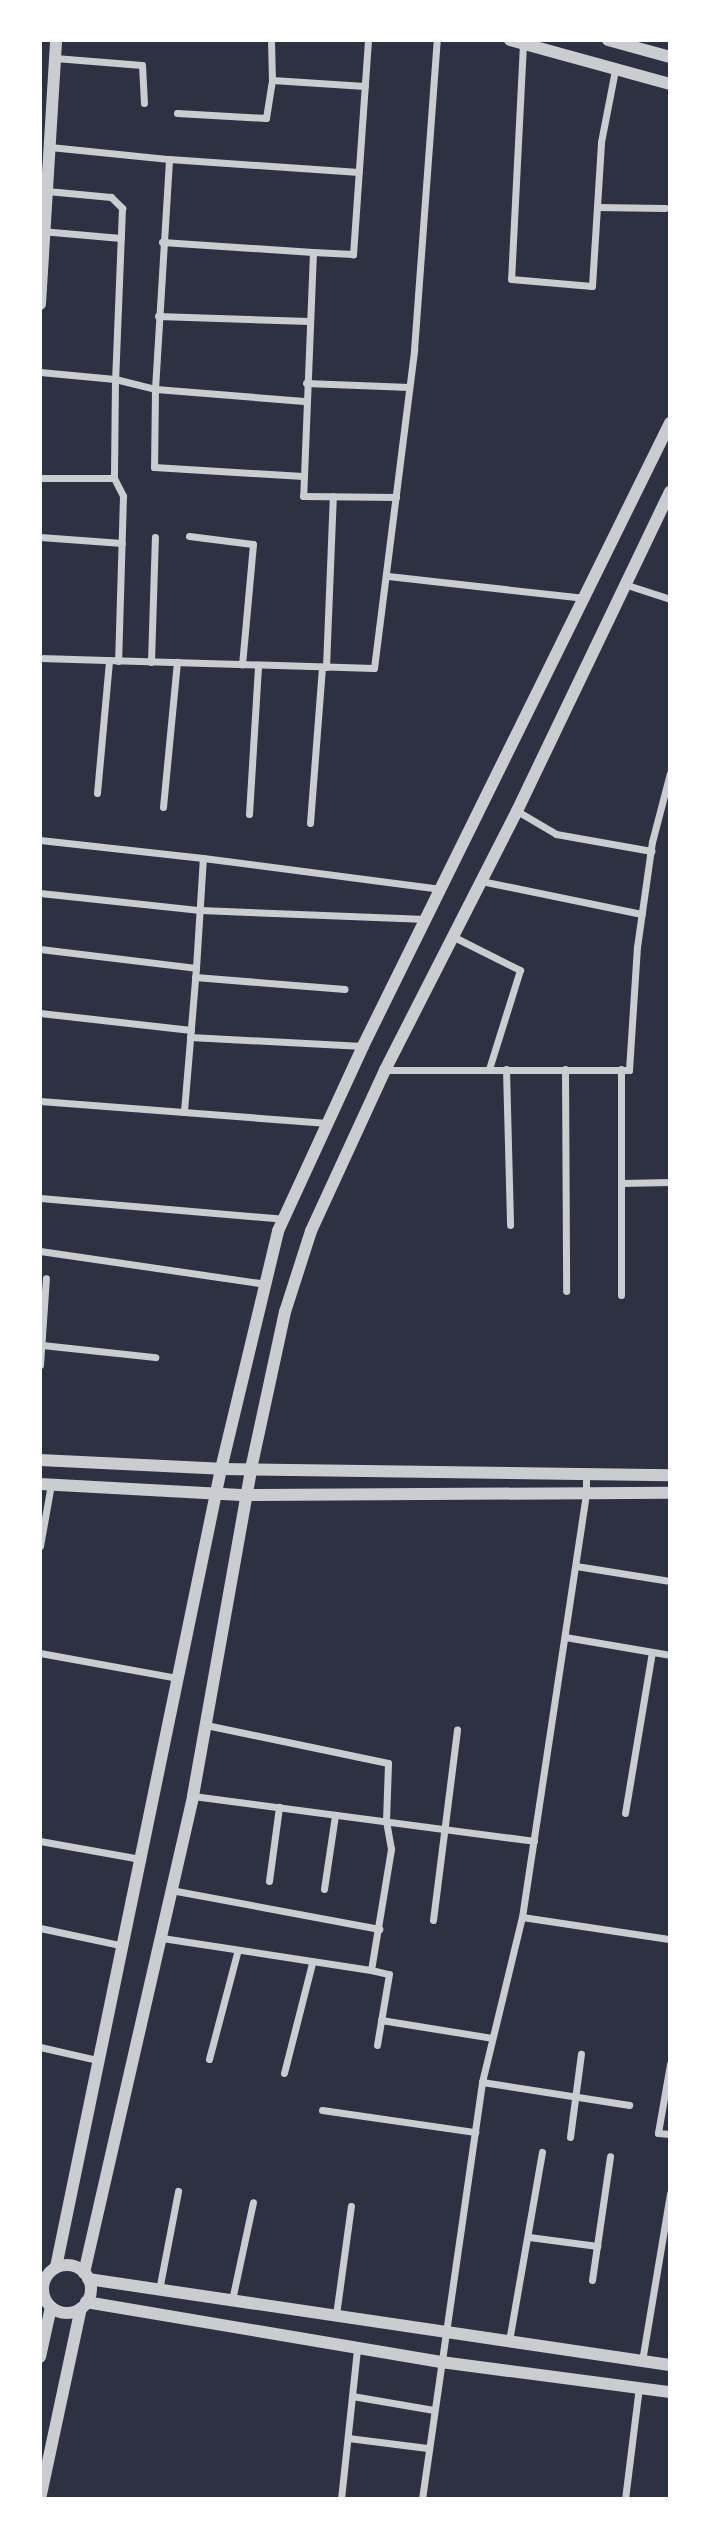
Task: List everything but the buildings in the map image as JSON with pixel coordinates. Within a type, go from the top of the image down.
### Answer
[{"type":"street","points":[[40,304],[56,40]]},
{"type":"street","points":[[177,113],[266,118],[272,80],[271,40]]},
{"type":"street","points":[[162,242],[352,254],[368,40]]},
{"type":"street","points":[[40,659],[374,668],[388,576],[409,387],[437,40]]},
{"type":"street","points":[[608,40],[629,43],[670,57]]},
{"type":"street","points":[[615,70],[601,142],[592,286],[511,279],[516,42],[670,84]]},
{"type":"street","points":[[55,58],[142,65],[144,103]]},
{"type":"street","points":[[272,80],[365,86]]},
{"type":"street","points":[[50,147],[169,159],[359,172]]},
{"type":"street","points":[[169,159],[158,316],[154,467],[303,476]]},
{"type":"street","points":[[47,191],[117,200],[121,208],[114,478],[123,496],[118,661]]},
{"type":"street","points":[[597,207],[665,208]]},
{"type":"street","points":[[43,231],[121,238]]},
{"type":"street","points":[[313,253],[304,401],[303,496],[396,497]]},
{"type":"street","points":[[158,316],[309,321]]},
{"type":"street","points":[[40,372],[115,379],[155,388],[304,401]]},
{"type":"street","points":[[306,383],[409,387]]},
{"type":"street","points":[[670,423],[363,1046],[283,1219],[264,1284],[220,1469],[97,2060],[42,2293],[51,2307],[66,2312],[83,2305],[441,2362],[670,2392]]},
{"type":"street","points":[[40,478],[114,478]]},
{"type":"street","points":[[40,2499],[83,2305],[86,2276],[162,1938],[170,1890],[193,1796],[246,1494],[285,1312],[311,1231],[385,1070],[517,811],[670,492]]},
{"type":"street","points":[[310,823],[324,667],[333,496]]},
{"type":"street","points":[[189,536],[253,544],[242,664]]},
{"type":"street","points":[[40,537],[122,543]]},
{"type":"street","points":[[151,662],[155,537]]},
{"type":"street","points":[[388,576],[583,598]]},
{"type":"street","points":[[627,585],[670,599]]},
{"type":"street","points":[[97,793],[109,661]]},
{"type":"street","points":[[163,807],[177,662]]},
{"type":"street","points":[[249,814],[258,665]]},
{"type":"street","points":[[385,1070],[629,1070],[642,914],[651,851],[670,773]]},
{"type":"street","points":[[517,811],[556,834],[651,851]]},
{"type":"street","points":[[40,841],[442,889]]},
{"type":"street","points":[[184,1112],[203,859]]},
{"type":"street","points":[[480,881],[642,914]]},
{"type":"street","points":[[40,893],[200,910],[426,919]]},
{"type":"street","points":[[454,937],[520,970],[489,1069]]},
{"type":"street","points":[[40,949],[196,968]]},
{"type":"street","points":[[195,977],[345,989]]},
{"type":"street","points":[[40,1013],[190,1034],[363,1046]]},
{"type":"street","points":[[506,1069],[510,1225]]},
{"type":"street","points":[[565,1069],[566,1291]]},
{"type":"street","points":[[621,1069],[621,1295]]},
{"type":"street","points":[[40,1101],[327,1123]]},
{"type":"street","points":[[621,1183],[670,1182]]},
{"type":"street","points":[[40,1198],[283,1219]]},
{"type":"street","points":[[40,1251],[264,1284]]},
{"type":"street","points":[[40,1365],[46,1278]]},
{"type":"street","points":[[42,1345],[155,1357]]},
{"type":"street","points":[[40,1460],[220,1469],[670,1475]]},
{"type":"street","points":[[422,2499],[427,2448],[482,2082],[522,1917],[576,1566],[586,1493],[586,1472]]},
{"type":"street","points":[[40,1546],[46,1484],[246,1494],[670,1493]]},
{"type":"street","points":[[576,1566],[670,1581]]},
{"type":"street","points":[[565,1637],[670,1655]]},
{"type":"street","points":[[625,1813],[652,1652]]},
{"type":"street","points":[[40,1653],[177,1678]]},
{"type":"street","points":[[206,1726],[388,1763],[386,1821],[391,1849],[371,1970]]},
{"type":"street","points":[[433,1920],[457,1730]]},
{"type":"street","points":[[193,1796],[534,1841]]},
{"type":"street","points":[[269,1881],[279,1807]]},
{"type":"street","points":[[324,1889],[335,1815]]},
{"type":"street","points":[[40,1841],[140,1859]]},
{"type":"street","points":[[170,1890],[273,1913],[379,1929]]},
{"type":"street","points":[[522,1917],[670,1939]]},
{"type":"street","points":[[40,1928],[120,1945]]},
{"type":"street","points":[[162,1938],[237,1953],[389,1974],[377,2045]]},
{"type":"street","points":[[209,2059],[237,1953]]},
{"type":"street","points":[[284,2073],[312,1963]]},
{"type":"street","points":[[381,2020],[492,2038]]},
{"type":"street","points":[[40,2047],[97,2060]]},
{"type":"street","points":[[570,2137],[582,2054]]},
{"type":"street","points":[[670,2064],[658,2133],[670,2134]]},
{"type":"street","points":[[482,2082],[629,2105]]},
{"type":"street","points":[[322,2110],[475,2132]]},
{"type":"street","points":[[509,2341],[542,2152]]},
{"type":"street","points":[[592,2280],[610,2156]]},
{"type":"street","points":[[159,2290],[178,2191]]},
{"type":"street","points":[[642,2361],[670,2193]]},
{"type":"street","points":[[232,2300],[253,2202]]},
{"type":"street","points":[[336,2315],[351,2206]]},
{"type":"street","points":[[529,2237],[597,2246]]},
{"type":"street","points":[[49,2270],[71,2265],[86,2276],[159,2290],[670,2365]]},
{"type":"street","points":[[40,2357],[51,2307]]},
{"type":"street","points":[[341,2499],[357,2349]]},
{"type":"street","points":[[625,2499],[639,2387]]},
{"type":"street","points":[[352,2396],[434,2410]]},
{"type":"street","points":[[348,2438],[427,2448]]}]
